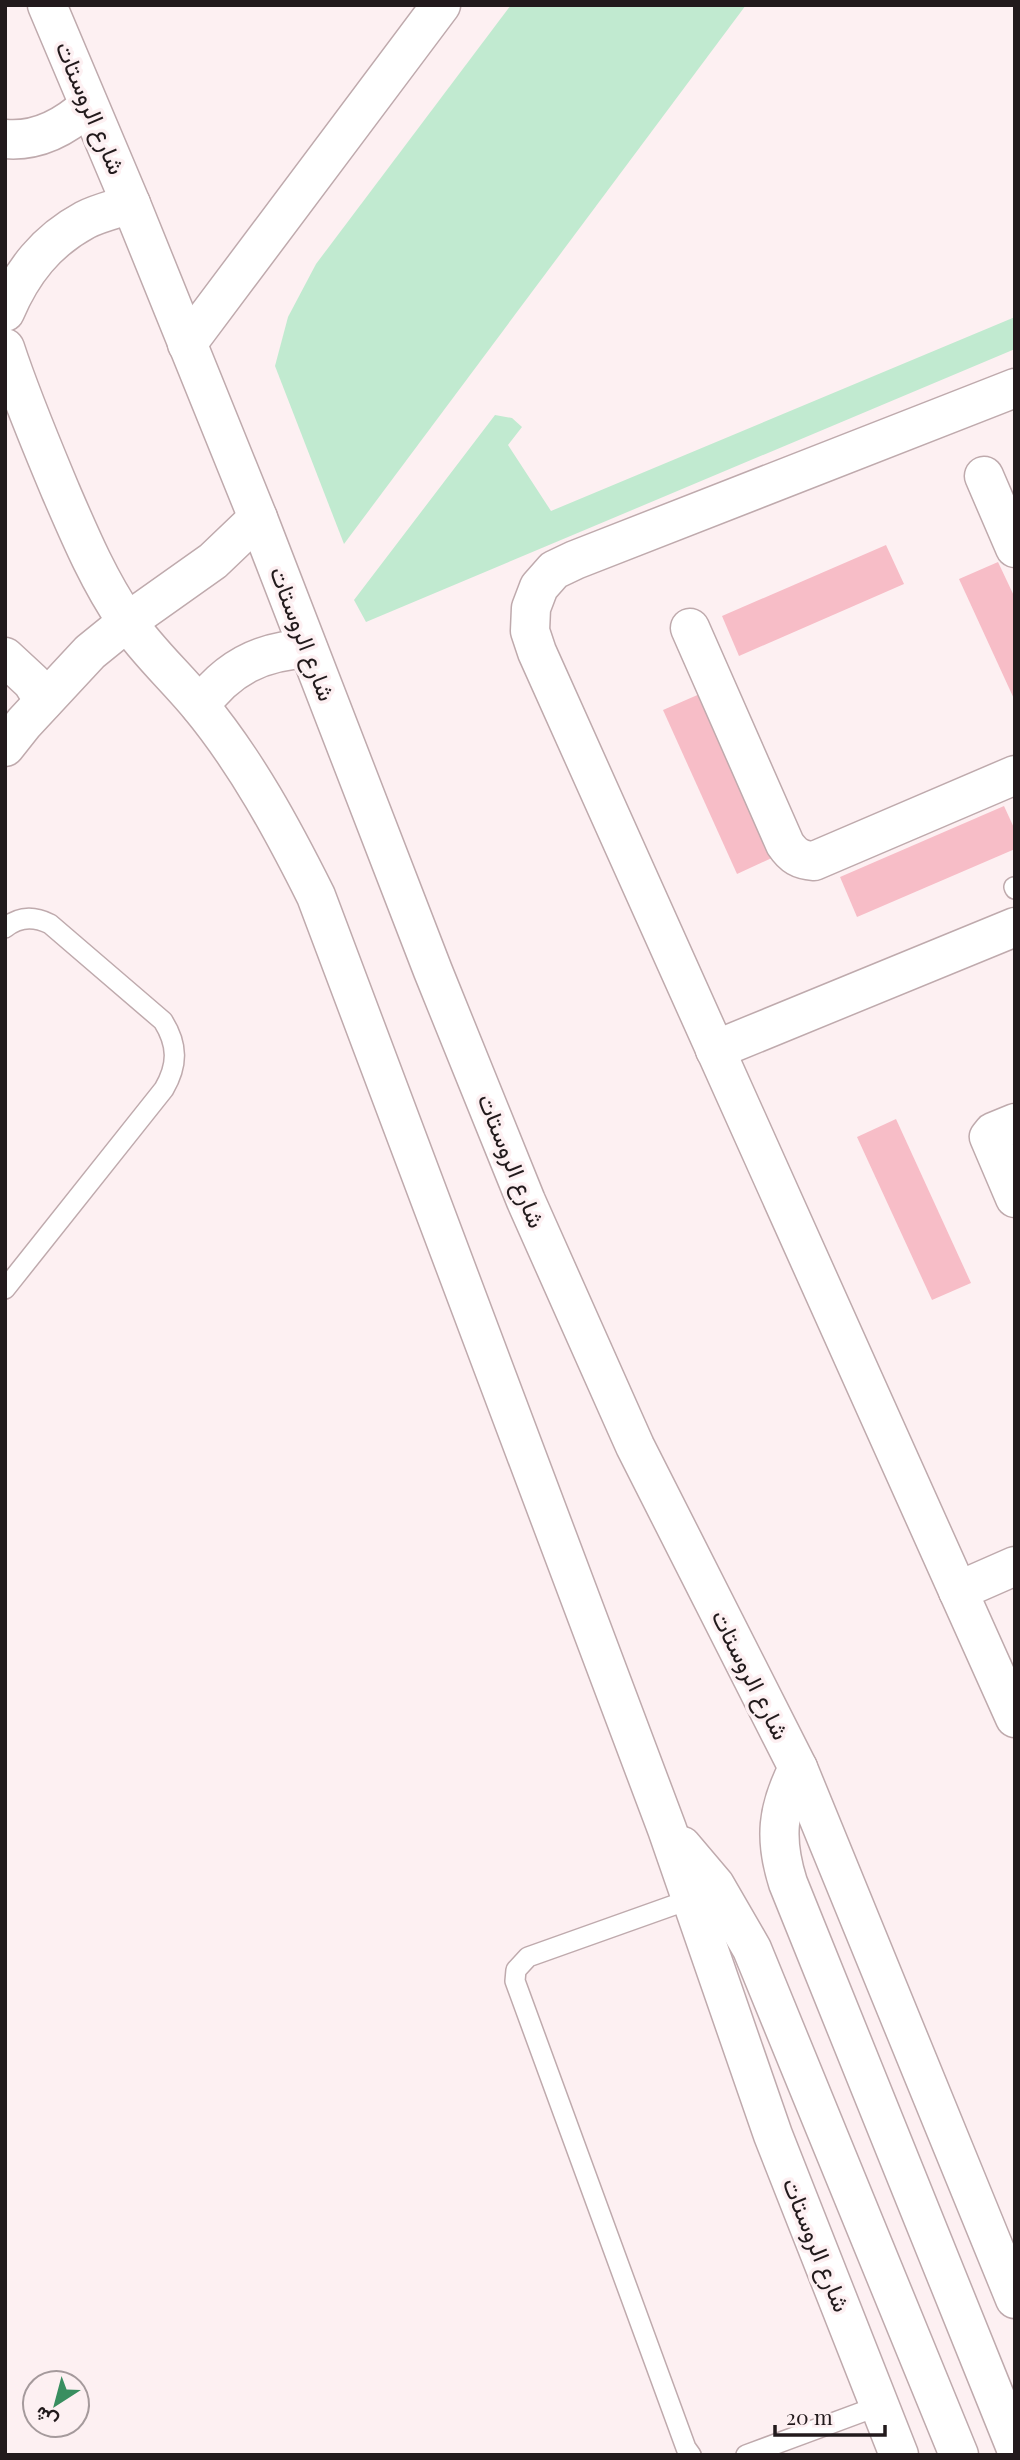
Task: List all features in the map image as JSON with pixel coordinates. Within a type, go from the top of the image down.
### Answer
[{"type":"main road","name":"شارع الروستات","points":[[47,5],[258,518],[433,971],[526,1200],[635,1446],[798,1768],[1015,2299]]},
{"type":"main road","points":[[187,344],[442,5]]},
{"type":"main road","points":[[5,139],[28,139],[51,132],[71,121],[88,106]]},
{"type":"main road","points":[[5,312],[17,283],[46,246],[86,219],[131,204]]},
{"type":"main road","name":"شارع الروستات","points":[[5,348],[22,400],[82,540],[127,622],[200,706],[229,745],[266,803],[316,896],[667,1829],[773,2135],[899,2455]]},
{"type":"main road","points":[[1015,388],[554,570],[539,587],[531,608],[530,631],[537,652],[1015,1718]]},
{"type":"main road","points":[[984,475],[1015,548]]},
{"type":"main road","points":[[5,747],[90,652],[127,622],[213,561],[258,518]]},
{"type":"main road","points":[[690,628],[785,845],[792,854],[802,860],[814,861],[1015,775]]},
{"type":"main road","points":[[200,706],[213,688],[228,674],[246,663],[266,654],[309,649]]},
{"type":"main road","points":[[5,656],[32,682],[44,701]]},
{"type":"main road","points":[[715,1050],[1015,927]]},
{"type":"main road","points":[[1015,1123],[993,1132],[989,1137],[1015,1198]]},
{"type":"main road","points":[[958,1591],[1015,1566]]},
{"type":"main road","points":[[798,1768],[786,1790],[780,1814],[778,1839],[788,1883],[1015,2446]]},
{"type":"main road","points":[[667,1829],[715,1885],[752,1949],[959,2455]]},
{"type":"lane","points":[[5,928],[28,917],[50,924],[163,1021],[170,1032],[176,1057],[173,1074],[164,1089],[5,1289]]},
{"type":"lane","points":[[691,1899],[528,1957],[516,1970],[514,1981],[686,2448],[691,2455]]},
{"type":"lane","points":[[746,2455],[881,2406]]},
{"type":"green space","points":[[511,5],[746,5],[344,544],[275,366],[288,317],[316,264]]},
{"type":"green space","points":[[1015,317],[1015,349],[366,622],[354,600],[495,415],[512,418],[522,427],[508,445],[551,511]]},
{"type":"building","points":[[886,545],[904,584],[739,656],[722,616]]},
{"type":"building","points":[[998,562],[1015,598],[1015,701],[959,579]]},
{"type":"building","points":[[702,693],[776,856],[737,874],[663,710]]},
{"type":"building","points":[[1004,806],[1015,830],[1015,849],[857,917],[840,877]]},
{"type":"building","points":[[896,1119],[971,1283],[932,1300],[857,1137]]}]
